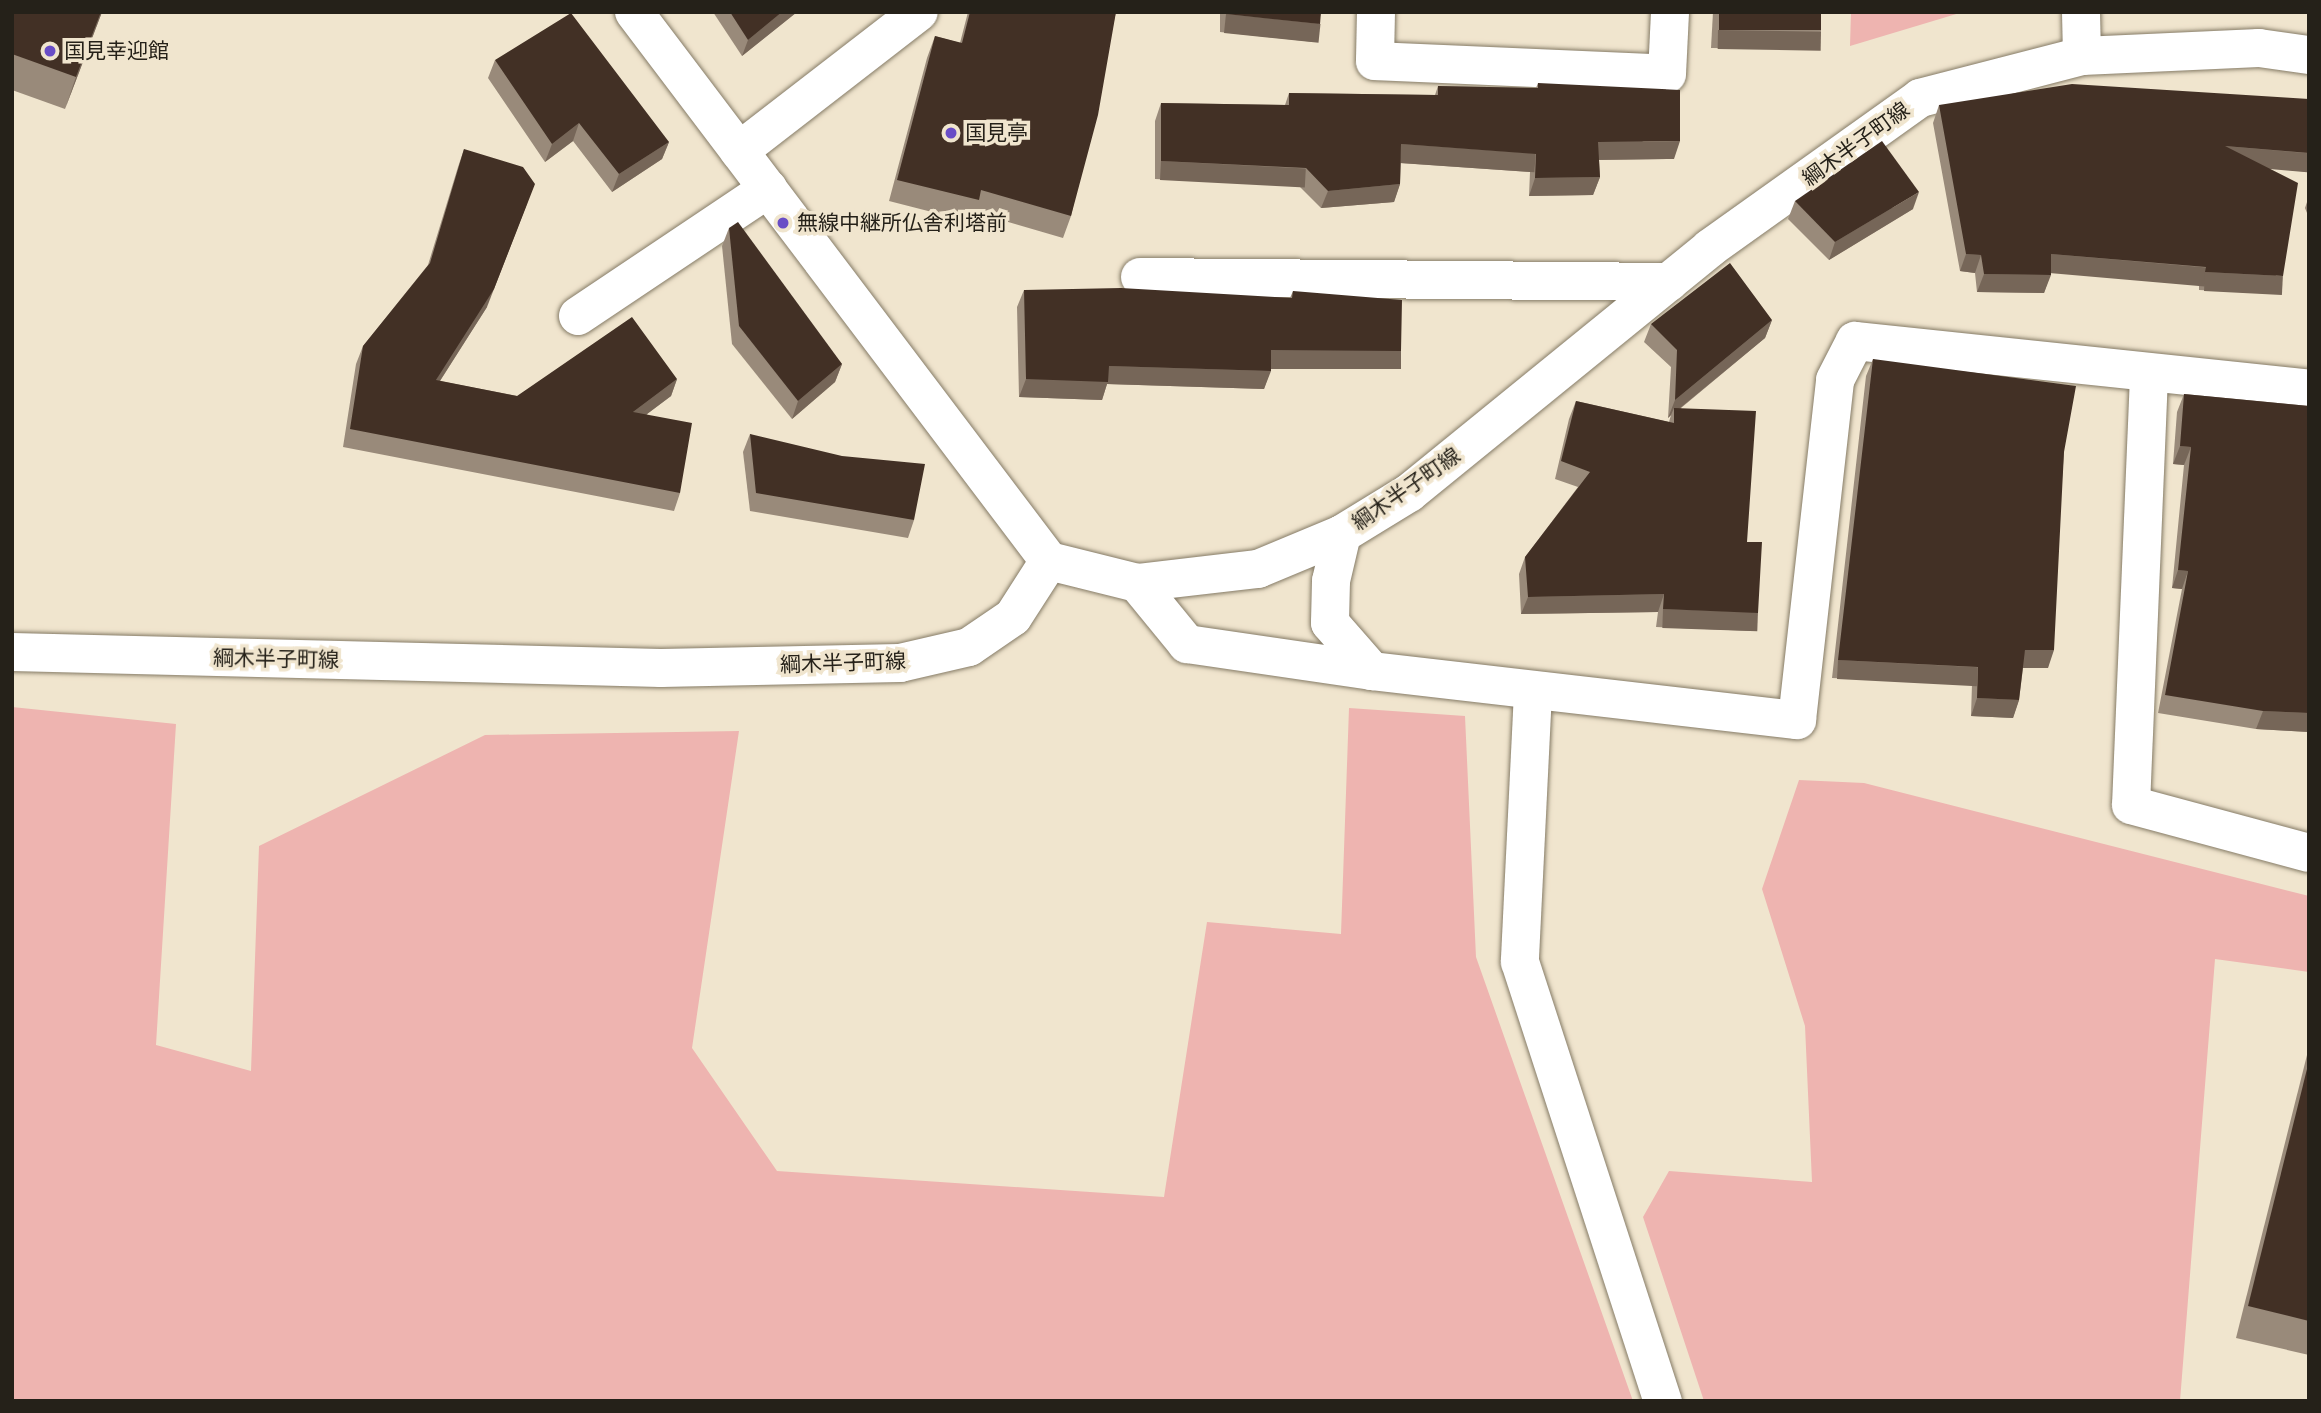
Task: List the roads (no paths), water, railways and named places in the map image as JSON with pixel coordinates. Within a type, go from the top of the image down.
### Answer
[{"type":"street","points":[[634,12],[1049,561]]},
{"type":"street","points":[[739,151],[919,12]]},
{"type":"street","points":[[1376,12],[1375,61],[1667,74],[1670,12]]},
{"type":"street","points":[[2081,12],[2082,56]]},
{"type":"street","name":"綱木半子町線","points":[[12,652],[662,668],[900,663],[969,647],[1013,617],[1049,561],[1138,583],[1258,569],[1342,534],[1409,493],[1669,282],[1920,98],[2082,56],[2259,48],[2309,55]]},
{"type":"street","points":[[579,316],[768,189]]},
{"type":"street","points":[[1140,276],[1669,282]]},
{"type":"street","points":[[1138,583],[1187,644],[1532,692],[1797,720],[1835,380],[1855,341],[2149,376],[2309,389]]},
{"type":"street","points":[[2149,376],[2131,805],[2309,853]]},
{"type":"street","points":[[1342,534],[1331,581],[1330,624],[1372,671]]},
{"type":"street","points":[[1532,692],[1520,962],[1663,1401]]},
{"type":"place","name":"国見幸迎館","points":[[50,51]]},
{"type":"place","name":"国見亭","points":[[951,133]]},
{"type":"place","name":"無線中継所仏舎利塔前","points":[[783,223]]}]
